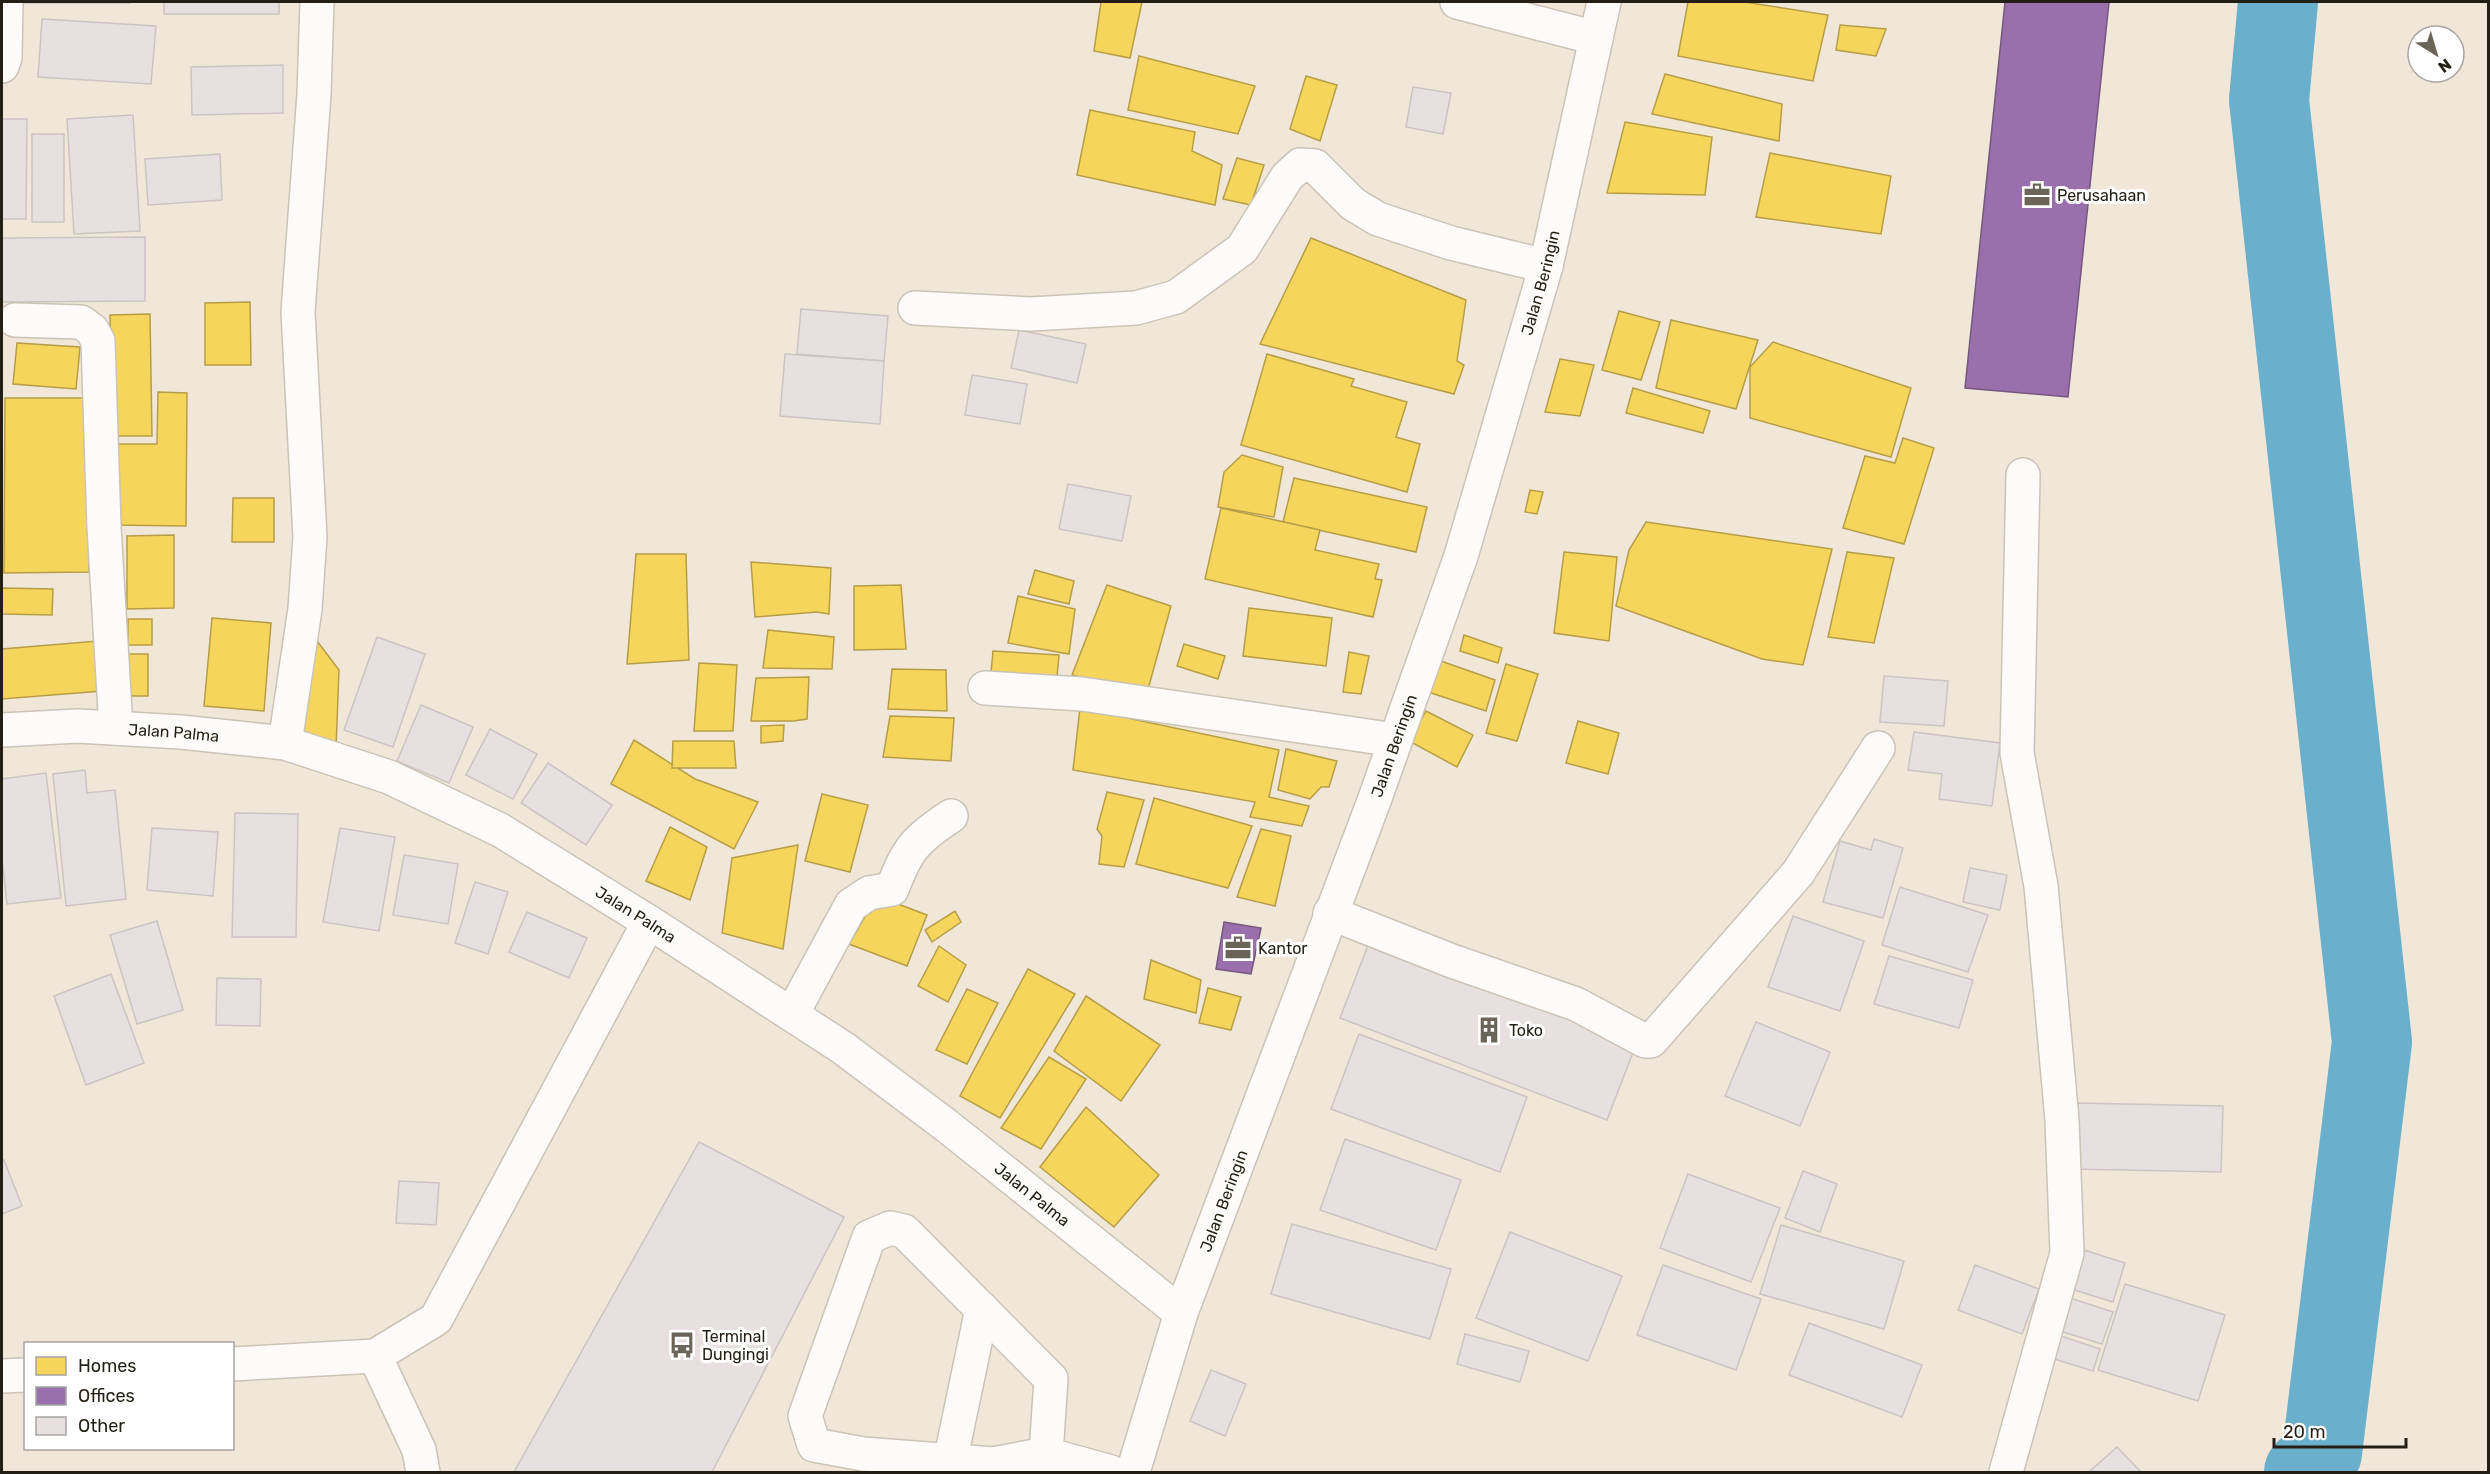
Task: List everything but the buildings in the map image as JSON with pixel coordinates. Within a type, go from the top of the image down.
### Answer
[{"type":"street","points":[[2,66],[5,58],[6,2]]},
{"type":"street","points":[[285,743],[305,609],[310,537],[298,312],[314,94],[317,2]]},
{"type":"street","points":[[1456,2],[1596,38]]},
{"type":"street","name":"Jalan Beringin","points":[[1133,1473],[1181,1313],[1374,801],[1461,556],[1546,266],[1604,2]]},
{"type":"street","points":[[915,308],[1031,314],[1136,308],[1176,297],[1242,249],[1287,177],[1300,165],[1315,166],[1353,204],[1378,219],[1451,243],[1546,266]]},
{"type":"street","points":[[15,320],[81,322],[92,330],[98,341],[104,527],[116,728]]},
{"type":"street","points":[[2006,1473],[2067,1254],[2062,1120],[2041,886],[2017,753],[2023,475]]},
{"type":"street","points":[[985,688],[1082,694],[1395,740]]},
{"type":"street","name":"Jalan Palma","points":[[2,730],[78,726],[181,732],[285,743],[389,777],[500,830],[649,922],[843,1048],[947,1126],[1181,1313]]},
{"type":"street","points":[[1330,913],[1452,961],[1576,1004],[1646,1041],[1651,1041],[1798,873],[1878,748]]},
{"type":"street","points":[[792,1014],[851,905],[869,893],[892,890],[906,856],[922,835],[951,816]]},
{"type":"street","points":[[234,1364],[375,1356],[436,1319],[649,922]]},
{"type":"street","points":[[1046,1454],[1052,1379],[904,1231],[890,1228],[869,1238],[805,1416],[814,1445],[944,1467],[993,1464],[1046,1454],[1111,1473]]},
{"type":"street","points":[[944,1467],[982,1309]]},
{"type":"street","points":[[375,1356],[419,1450],[423,1473]]},
{"type":"street","points":[[2,1376],[24,1375]]},
{"type":"waterway","points":[[2278,2],[2269,100],[2372,1042],[2322,1453],[2304,1472]]},
{"type":"place","name":"Perusahaan","points":[[2037,195]]},
{"type":"place","name":"Kantor","points":[[1238,948]]},
{"type":"place","name":"Toko","points":[[1489,1030]]},
{"type":"place","name":"Terminal Dungingi","points":[[682,1345]]}]
